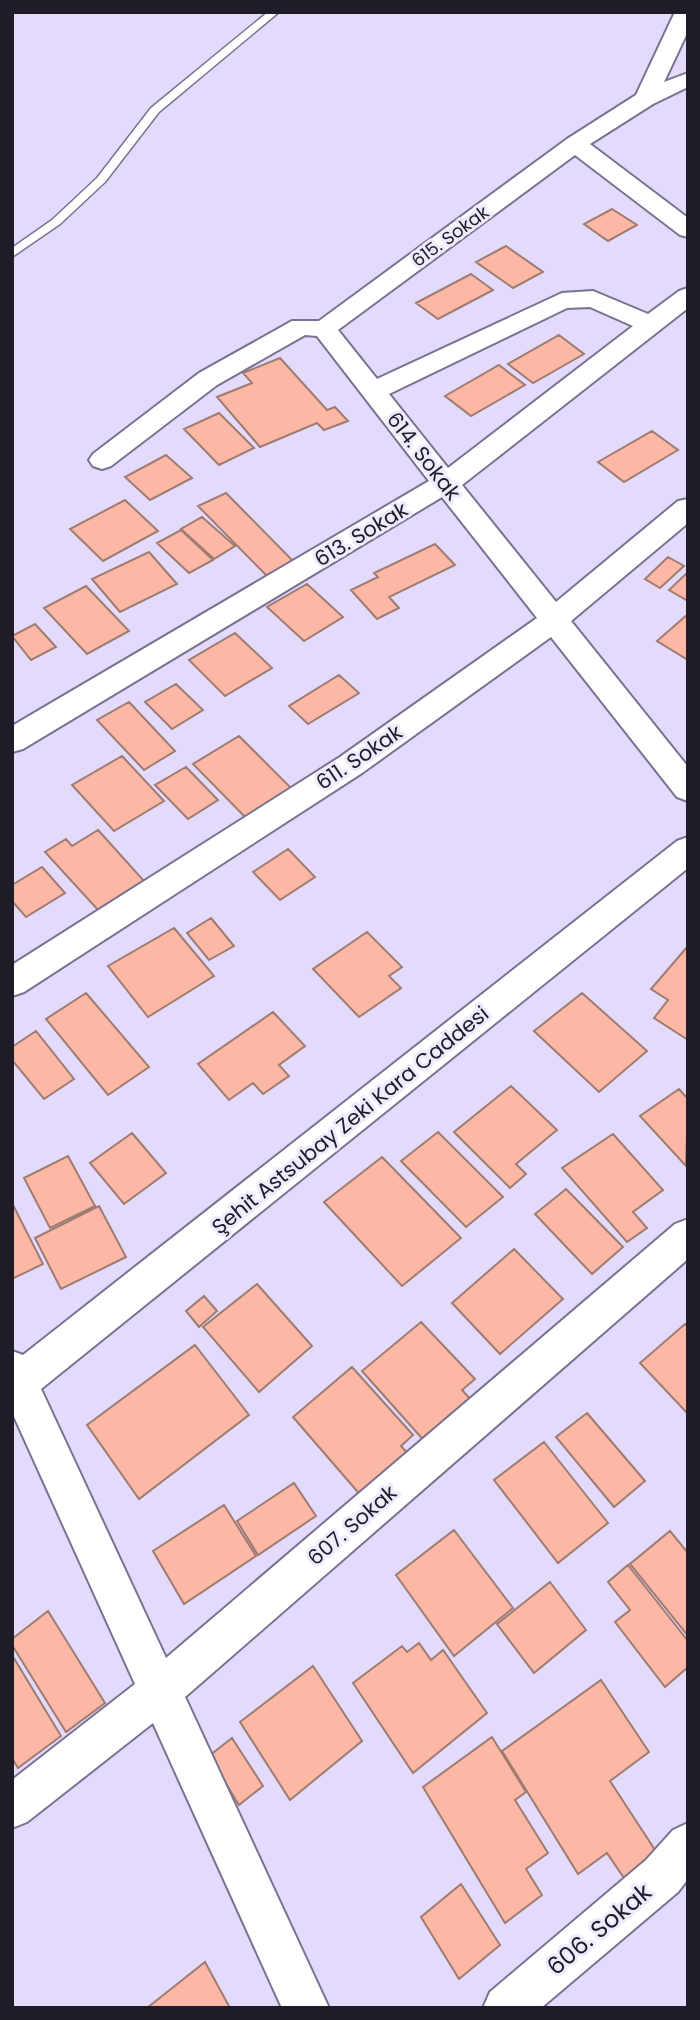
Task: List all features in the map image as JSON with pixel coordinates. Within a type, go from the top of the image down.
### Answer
[{"type":"street","points":[[645,99],[686,12]]},
{"type":"street","name":"615. Sokak","points":[[324,329],[575,144],[645,99],[688,79]]},
{"type":"street","points":[[575,144],[688,230]]},
{"type":"street","name":"613. Sokak","points":[[12,741],[446,484],[688,296]]},
{"type":"street","points":[[373,391],[562,301],[593,299],[649,324]]},
{"type":"street","points":[[102,460],[208,379],[301,327],[324,329]]},
{"type":"street","name":"614. Sokak","points":[[324,329],[688,789]]},
{"type":"street","name":"611. Sokak","points":[[12,982],[351,765],[554,620],[688,509]]},
{"type":"street","name":"Şehit Astsubay Zeki Kara Caddesi","points":[[15,1380],[688,850]]},
{"type":"street","name":"607. Sokak","points":[[12,1807],[160,1690],[688,1236]]},
{"type":"street","points":[[15,1380],[306,2008]]},
{"type":"street","name":"606. Sokak","points":[[506,2008],[662,1876],[688,1845]]},
{"type":"lane","points":[[12,254],[56,222],[101,180],[155,110],[274,12]]},
{"type":"building","points":[[612,209],[637,225],[608,241],[584,224]]},
{"type":"building","points":[[506,246],[543,272],[513,288],[476,262]]},
{"type":"building","points":[[471,274],[493,290],[438,319],[416,303]]},
{"type":"building","points":[[559,335],[584,354],[533,383],[508,364]]},
{"type":"building","points":[[280,358],[327,410],[335,407],[348,421],[324,430],[317,423],[260,447],[217,397],[252,383],[243,373]]},
{"type":"building","points":[[499,365],[525,385],[471,416],[445,396]]},
{"type":"building","points":[[219,413],[254,448],[219,465],[184,429]]},
{"type":"building","points":[[652,431],[678,450],[624,482],[598,462]]},
{"type":"building","points":[[166,455],[192,478],[150,500],[125,477]]},
{"type":"building","points":[[226,493],[294,562],[267,576],[198,506]]},
{"type":"building","points":[[125,500],[158,531],[103,561],[70,529]]},
{"type":"building","points":[[202,517],[235,546],[214,559],[181,529]]},
{"type":"building","points":[[181,530],[213,560],[189,573],[157,543]]},
{"type":"building","points":[[435,544],[455,565],[389,597],[399,608],[377,619],[351,590],[378,577],[374,573]]},
{"type":"building","points":[[149,552],[177,584],[120,612],[92,579]]},
{"type":"building","points":[[668,557],[684,566],[660,588],[645,579]]},
{"type":"building","points":[[688,572],[688,601],[669,590]]},
{"type":"building","points":[[307,584],[343,617],[304,641],[267,607]]},
{"type":"building","points":[[86,586],[129,631],[87,654],[44,608]]},
{"type":"building","points":[[688,614],[688,660],[657,641]]},
{"type":"building","points":[[35,624],[56,647],[31,660],[12,636]]},
{"type":"building","points":[[235,633],[272,668],[225,696],[189,660]]},
{"type":"building","points":[[339,675],[359,693],[308,724],[289,706]]},
{"type":"building","points":[[176,684],[203,710],[172,729],[145,702]]},
{"type":"building","points":[[129,702],[175,751],[144,770],[97,720]]},
{"type":"building","points":[[239,736],[292,789],[246,818],[193,764]]},
{"type":"building","points":[[122,756],[164,801],[114,831],[72,785]]},
{"type":"building","points":[[186,767],[218,800],[188,819],[155,785]]},
{"type":"building","points":[[98,830],[144,881],[98,910],[45,852],[66,839],[72,846]]},
{"type":"building","points":[[288,849],[315,877],[280,900],[253,872]]},
{"type":"building","points":[[42,867],[65,893],[26,917],[12,901],[12,885]]},
{"type":"building","points":[[211,918],[234,946],[209,960],[187,933]]},
{"type":"building","points":[[174,928],[214,976],[148,1017],[108,966]]},
{"type":"building","points":[[367,932],[402,967],[389,976],[401,988],[359,1017],[313,969]]},
{"type":"building","points":[[688,946],[688,1040],[654,1018],[668,1000],[651,989]]},
{"type":"building","points":[[86,993],[149,1067],[108,1095],[46,1019]]},
{"type":"building","points":[[582,993],[647,1051],[599,1092],[534,1031]]},
{"type":"building","points":[[273,1012],[305,1046],[279,1065],[289,1076],[263,1094],[253,1083],[229,1100],[198,1064]]},
{"type":"building","points":[[36,1031],[74,1079],[44,1099],[12,1060],[12,1047]]},
{"type":"building","points":[[511,1086],[557,1130],[516,1164],[526,1174],[510,1188],[454,1132]]},
{"type":"building","points":[[679,1089],[688,1099],[686,1166],[640,1116]]},
{"type":"building","points":[[438,1132],[503,1197],[466,1227],[401,1161]]},
{"type":"building","points":[[132,1133],[166,1173],[124,1204],[90,1163]]},
{"type":"building","points":[[613,1134],[663,1190],[633,1212],[647,1228],[627,1242],[562,1168]]},
{"type":"building","points":[[68,1156],[95,1206],[50,1228],[24,1178]]},
{"type":"building","points":[[382,1157],[461,1238],[402,1286],[324,1202]]},
{"type":"building","points":[[566,1189],[623,1247],[592,1274],[535,1214]]},
{"type":"building","points":[[12,1203],[43,1264],[12,1279]]},
{"type":"building","points":[[99,1206],[126,1257],[61,1289],[35,1238]]},
{"type":"building","points":[[514,1249],[563,1299],[500,1354],[452,1303]]},
{"type":"building","points":[[257,1284],[312,1346],[259,1392],[203,1327]]},
{"type":"building","points":[[204,1296],[217,1311],[199,1327],[186,1311]]},
{"type":"building","points":[[421,1322],[475,1379],[462,1390],[473,1402],[427,1444],[362,1371]]},
{"type":"building","points":[[685,1324],[688,1327],[688,1414],[640,1363]]},
{"type":"building","points":[[195,1345],[249,1415],[139,1499],[87,1425]]},
{"type":"building","points":[[352,1367],[413,1435],[401,1446],[410,1456],[363,1498],[293,1417]]},
{"type":"building","points":[[587,1413],[645,1481],[614,1507],[556,1437]]},
{"type":"building","points":[[544,1442],[608,1523],[558,1563],[494,1480]]},
{"type":"building","points":[[294,1483],[316,1516],[258,1555],[237,1521]]},
{"type":"building","points":[[224,1505],[256,1556],[184,1604],[153,1551]]},
{"type":"building","points":[[454,1530],[513,1608],[454,1656],[396,1575]]},
{"type":"building","points":[[670,1531],[688,1553],[688,1636],[630,1564]]},
{"type":"building","points":[[628,1565],[688,1641],[688,1667],[665,1687],[615,1622],[630,1610],[608,1582]]},
{"type":"building","points":[[550,1582],[586,1630],[534,1673],[497,1624]]},
{"type":"building","points":[[48,1611],[105,1703],[66,1732],[12,1645],[12,1639]]},
{"type":"building","points":[[419,1643],[431,1660],[443,1650],[487,1713],[413,1773],[353,1683],[402,1646],[407,1652]]},
{"type":"building","points":[[12,1655],[61,1736],[18,1768],[12,1758]]},
{"type":"building","points":[[313,1666],[362,1741],[290,1800],[240,1722]]},
{"type":"building","points":[[601,1680],[649,1752],[610,1781],[657,1853],[624,1878],[607,1853],[578,1874],[502,1751]]},
{"type":"building","points":[[492,1737],[526,1792],[515,1800],[548,1853],[526,1869],[542,1895],[505,1923],[423,1787]]},
{"type":"building","points":[[232,1738],[263,1786],[239,1805],[209,1756]]},
{"type":"building","points":[[461,1884],[500,1945],[459,1979],[421,1917]]},
{"type":"building","points":[[205,1962],[230,2008],[147,2008]]}]
